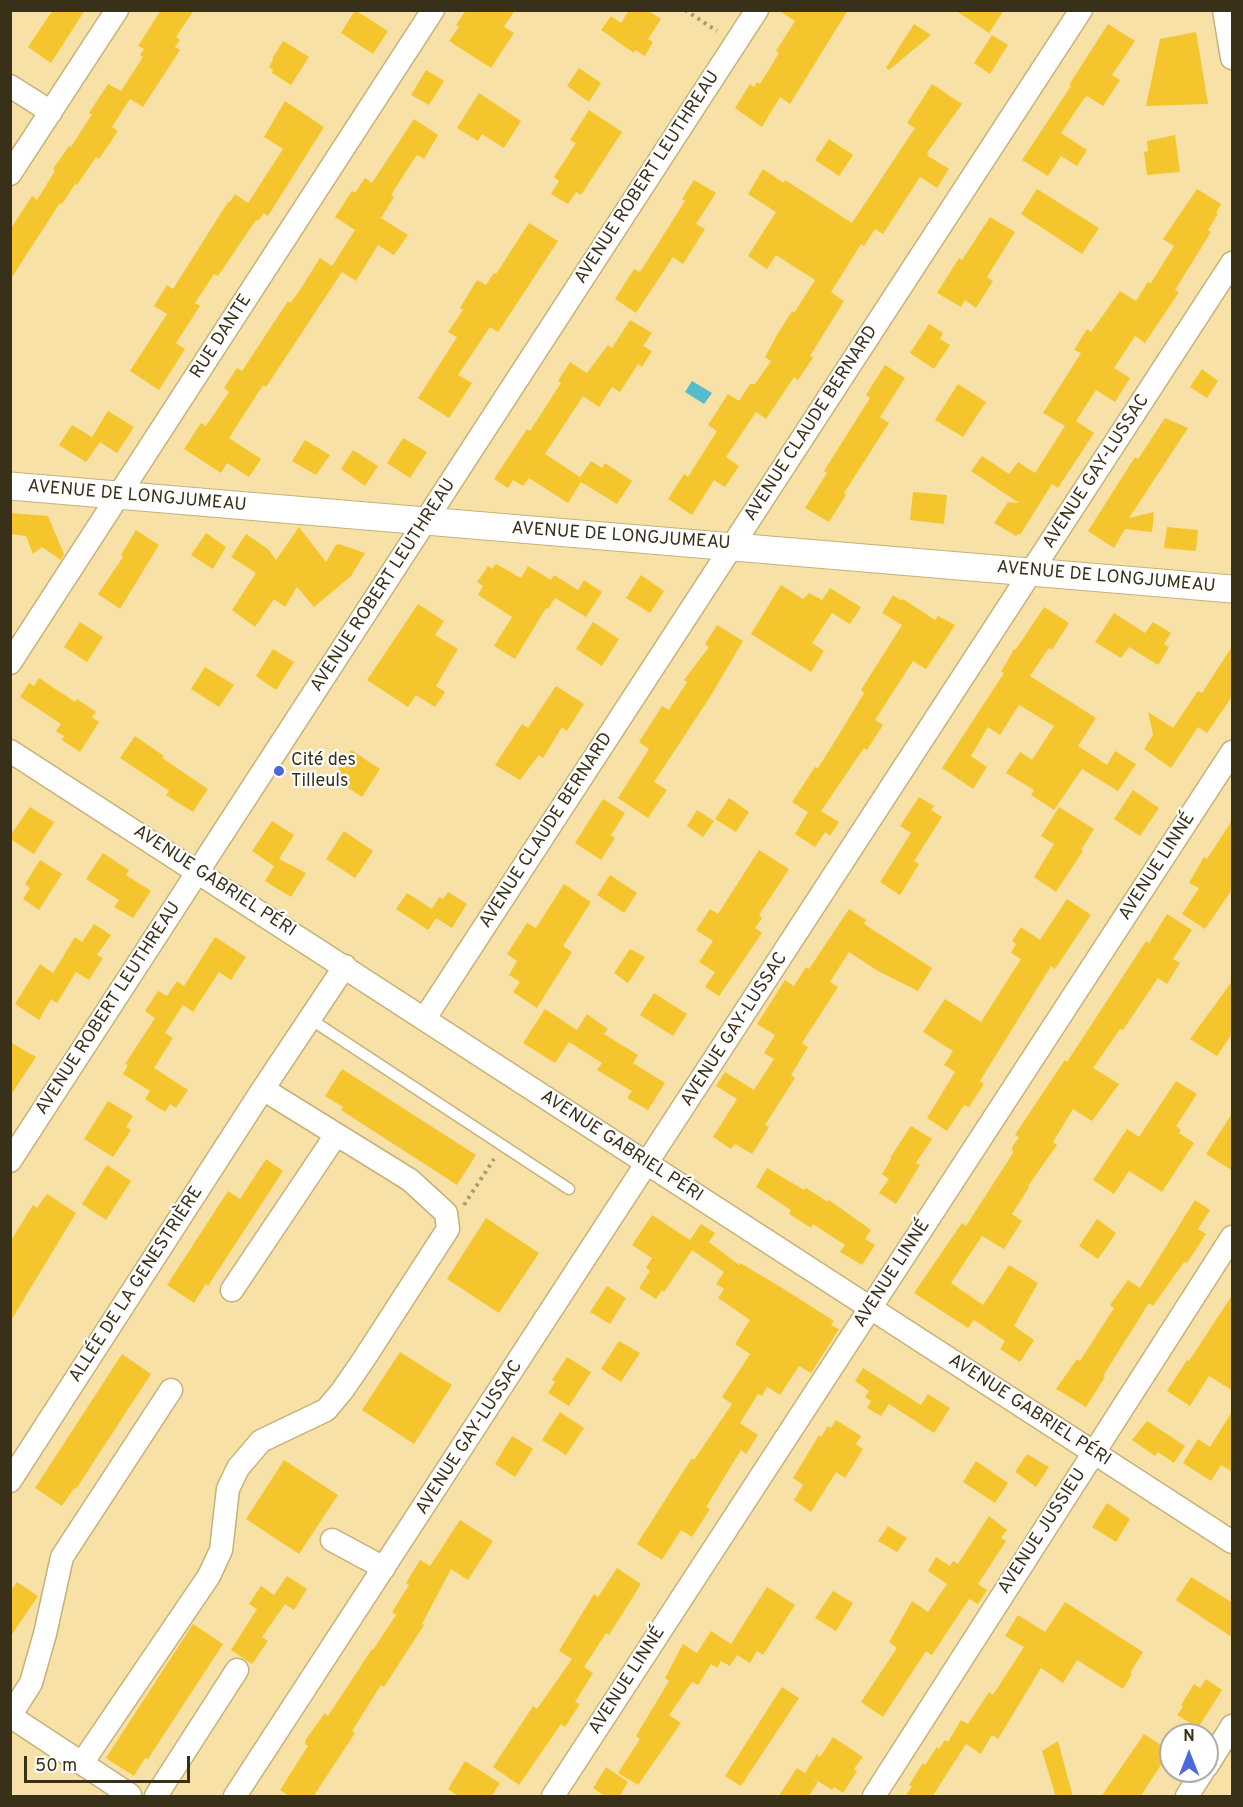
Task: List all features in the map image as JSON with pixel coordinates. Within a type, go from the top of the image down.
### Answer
[{"type":"street","points":[[10,174],[117,10]]},
{"type":"street","name":"RUE DANTE","points":[[10,663],[433,10]]},
{"type":"street","name":"AVENUE ROBERT LEUTHREAU","points":[[10,1161],[757,10]]},
{"type":"street","name":"AVENUE CLAUDE BERNARD","points":[[425,1018],[1081,10]]},
{"type":"street","points":[[1224,10],[1233,58]]},
{"type":"street","points":[[10,86],[51,112]]},
{"type":"street","name":"AVENUE GAY-LUSSAC","points":[[236,1797],[1233,263]]},
{"type":"street","name":"AVENUE DE LONGJUMEAU","points":[[10,486],[1233,589]]},
{"type":"street","name":"AVENUE GABRIEL PÉRI","points":[[10,751],[1233,1542]]},
{"type":"street","name":"AVENUE LINNÉ","points":[[553,1797],[1233,752]]},
{"type":"street","name":"ALLÉE DE LA GENESTRIÈRE","points":[[10,1481],[345,966]]},
{"type":"street","points":[[82,1763],[209,1576],[221,1550],[228,1490],[238,1468],[261,1441],[326,1410],[364,1359],[448,1229],[446,1213],[410,1180],[263,1089]]},
{"type":"street","points":[[232,1290],[336,1135]]},
{"type":"street","name":"AVENUE JUSSIEU","points":[[874,1797],[1233,1237]]},
{"type":"street","points":[[131,1796],[10,1716],[31,1683],[45,1634],[62,1557],[171,1390]]},
{"type":"street","points":[[332,1540],[384,1568]]},
{"type":"street","points":[[156,1797],[237,1670]]},
{"type":"street","points":[[1219,1748],[1233,1726]]},
{"type":"street","points":[[1187,1797],[1196,1783]]},
{"type":"lane","points":[[310,1019],[569,1189]]},
{"type":"path","points":[[685,10],[736,43]]},
{"type":"path","points":[[448,1229],[503,1145]]},
{"type":"water","points":[[692,381],[712,393],[704,404],[685,392]]},
{"type":"building","points":[[53,10],[85,10],[51,63],[28,47]]},
{"type":"building","points":[[161,10],[194,10],[176,37],[180,40],[175,47],[180,50],[143,107],[130,99],[112,127],[118,131],[99,159],[96,157],[77,185],[75,184],[62,204],[60,203],[10,280],[10,230],[32,196],[37,200],[55,171],[53,169],[69,146],[71,147],[108,84],[121,91],[143,57],[140,55],[144,49],[138,46]]},
{"type":"building","points":[[355,10],[388,31],[373,54],[341,33]]},
{"type":"building","points":[[466,10],[515,10],[504,27],[514,33],[491,68],[449,41],[459,27],[456,25]]},
{"type":"building","points":[[629,10],[647,10],[661,19],[648,39],[653,42],[645,56],[635,50],[634,53],[601,30],[611,16],[621,23]]},
{"type":"building","points":[[778,10],[848,10],[790,104],[780,97],[762,127],[735,108],[750,84],[754,87],[757,82],[760,84],[779,53],[776,51],[795,21]]},
{"type":"building","points":[[955,10],[1004,10],[989,33]]},
{"type":"building","points":[[914,24],[931,35],[889,70],[886,68]]},
{"type":"building","points":[[1108,24],[1135,41],[1112,75],[1120,80],[1103,106],[1087,96],[1083,100],[1061,133],[1087,150],[1077,166],[1061,156],[1048,176],[1022,160],[1071,86],[1069,85]]},
{"type":"building","points":[[1196,32],[1208,104],[1146,106],[1160,39]]},
{"type":"building","points":[[992,35],[1008,45],[990,74],[974,63]]},
{"type":"building","points":[[283,41],[309,57],[291,85],[272,73],[273,70],[269,67]]},
{"type":"building","points":[[579,68],[601,83],[589,102],[567,86]]},
{"type":"building","points":[[426,70],[444,81],[429,105],[411,95]]},
{"type":"building","points":[[932,84],[962,104],[927,153],[928,156],[949,169],[937,188],[920,177],[883,234],[875,229],[864,246],[861,244],[831,292],[844,301],[810,356],[813,358],[798,380],[794,377],[766,419],[756,412],[726,457],[739,466],[725,487],[714,480],[692,515],[668,499],[684,474],[688,477],[717,431],[708,425],[728,394],[739,401],[750,384],[755,384],[771,361],[765,357],[777,335],[815,280],[776,255],[767,269],[748,256],[776,212],[748,194],[763,169],[784,183],[785,180],[852,223],[915,128],[907,123]]},
{"type":"building","points":[[479,93],[521,121],[504,148],[482,134],[478,141],[457,128]]},
{"type":"building","points":[[285,101],[324,127],[268,216],[264,213],[258,221],[256,220],[218,276],[214,274],[195,303],[200,306],[176,343],[185,349],[159,390],[130,371],[167,314],[154,306],[167,285],[173,289],[228,202],[235,194],[248,203],[283,149],[264,137]]},
{"type":"building","points":[[589,110],[622,132],[581,195],[576,192],[568,204],[551,194],[559,181],[554,177],[576,143],[570,140]]},
{"type":"building","points":[[414,119],[438,135],[424,159],[417,155],[414,159],[391,195],[394,197],[381,218],[408,235],[394,255],[378,245],[356,281],[342,272],[266,387],[263,385],[229,438],[261,459],[249,477],[227,463],[221,473],[184,449],[201,423],[206,426],[229,392],[224,388],[237,368],[242,371],[288,301],[290,303],[298,293],[320,258],[332,266],[355,230],[335,217],[352,191],[355,193],[365,178],[372,183]]},
{"type":"building","points":[[1175,135],[1180,172],[1147,175],[1144,152],[1148,151],[1147,141]]},
{"type":"building","points":[[829,139],[853,155],[839,176],[815,160]]},
{"type":"building","points":[[694,180],[716,193],[696,224],[705,229],[683,264],[673,257],[636,313],[615,299],[634,269],[640,272],[685,201],[682,199]]},
{"type":"building","points":[[1037,189],[1099,228],[1082,254],[1021,214]]},
{"type":"building","points":[[1197,189],[1221,204],[1208,230],[1211,232],[1175,290],[1179,292],[1145,343],[1135,336],[1114,368],[1130,378],[1115,402],[1096,390],[1076,421],[1094,433],[1058,488],[1052,484],[1020,535],[1016,536],[994,523],[1008,502],[1019,503],[971,471],[982,456],[1009,474],[1018,462],[1035,473],[1065,426],[1043,413],[1081,353],[1074,350],[1087,329],[1091,332],[1120,291],[1136,301],[1148,282],[1151,283],[1174,246],[1163,239]]},
{"type":"building","points":[[990,217],[1015,232],[987,277],[993,281],[976,308],[965,300],[961,307],[937,293],[959,258],[962,260]]},
{"type":"building","points":[[529,223],[558,241],[498,332],[490,327],[458,375],[472,383],[449,418],[418,398],[457,337],[448,332],[463,310],[460,308],[477,280],[486,285],[494,273],[496,274]]},
{"type":"building","points":[[630,320],[652,333],[643,346],[652,351],[642,367],[638,364],[620,392],[612,387],[599,407],[583,396],[545,454],[580,477],[591,461],[602,468],[605,463],[632,481],[617,504],[581,482],[568,503],[529,478],[523,486],[513,480],[508,488],[494,479],[527,429],[530,431],[561,383],[558,381],[570,362],[587,373],[608,345],[612,348]]},
{"type":"building","points":[[929,324],[943,333],[940,339],[950,345],[934,369],[910,353]]},
{"type":"building","points":[[885,365],[905,378],[880,417],[889,423],[844,493],[846,495],[829,522],[805,508],[827,473],[824,471],[870,398],[866,395]]},
{"type":"building","points":[[1202,369],[1218,381],[1207,398],[1190,387]]},
{"type":"building","points":[[958,384],[986,402],[963,437],[935,420]]},
{"type":"building","points":[[108,411],[134,427],[117,453],[92,437]]},
{"type":"building","points":[[1165,418],[1188,428],[1129,518],[1154,512],[1152,532],[1125,529],[1114,548],[1088,531],[1135,457],[1138,459]]},
{"type":"building","points":[[72,425],[100,442],[86,462],[59,445]]},
{"type":"building","points":[[403,438],[427,452],[410,478],[387,463]]},
{"type":"building","points":[[305,440],[330,455],[316,475],[292,461]]},
{"type":"building","points":[[353,450],[378,466],[365,486],[341,469]]},
{"type":"building","points":[[913,492],[947,495],[944,524],[910,520]]},
{"type":"building","points":[[10,513],[48,516],[64,554],[61,560],[42,547],[33,554],[26,536],[10,534]]},
{"type":"building","points":[[299,527],[326,562],[336,545],[339,544],[365,553],[351,576],[314,607],[297,587],[285,607],[274,599],[255,627],[232,610],[256,573],[231,557],[246,534],[268,549],[276,560]]},
{"type":"building","points":[[1167,527],[1198,530],[1196,551],[1164,548]]},
{"type":"building","points":[[136,530],[159,545],[120,609],[98,594],[123,557],[121,555]]},
{"type":"building","points":[[206,533],[226,547],[213,569],[191,555]]},
{"type":"building","points":[[496,564],[521,578],[528,566],[551,580],[554,575],[578,590],[584,580],[602,592],[586,617],[555,598],[548,609],[546,608],[515,659],[494,646],[512,617],[478,595],[483,586],[477,582],[488,566],[492,569]]},
{"type":"building","points":[[641,575],[664,591],[650,613],[626,598]]},
{"type":"building","points":[[781,585],[803,599],[809,593],[822,600],[830,588],[861,607],[850,624],[832,613],[812,643],[824,651],[811,672],[751,634]]},
{"type":"building","points":[[893,595],[935,620],[938,616],[955,625],[926,669],[913,661],[875,720],[883,725],[867,750],[864,748],[821,811],[839,822],[830,836],[825,832],[815,847],[795,834],[808,812],[792,802],[815,767],[818,768],[840,733],[864,693],[861,690],[902,625],[882,613]]},
{"type":"building","points":[[418,604],[444,621],[435,635],[458,649],[436,686],[445,692],[435,707],[416,695],[408,707],[367,680]]},
{"type":"building","points":[[1044,607],[1069,623],[1052,650],[1049,648],[1030,676],[1096,718],[1078,746],[1107,765],[1115,751],[1136,764],[1118,791],[1082,769],[1054,810],[1031,795],[1034,790],[1006,773],[1020,752],[1032,760],[1054,726],[1019,705],[1000,735],[988,727],[971,756],[987,767],[973,789],[942,768],[1004,673],[1001,672],[1014,649]]},
{"type":"building","points":[[1114,613],[1145,633],[1153,622],[1171,633],[1164,644],[1169,647],[1158,665],[1129,647],[1121,658],[1095,642]]},
{"type":"building","points":[[80,622],[103,637],[87,662],[64,647]]},
{"type":"building","points":[[593,622],[619,639],[602,666],[576,649]]},
{"type":"building","points":[[717,625],[743,641],[710,697],[654,782],[667,790],[648,818],[618,798],[649,749],[639,742],[662,706],[669,710],[687,682],[684,680],[709,647],[705,644]]},
{"type":"building","points":[[1233,645],[1233,695],[1207,733],[1198,727],[1171,768],[1144,749],[1153,735],[1148,712],[1173,728],[1198,691],[1202,693]]},
{"type":"building","points":[[273,649],[294,662],[276,690],[256,676]]},
{"type":"building","points":[[205,667],[234,685],[219,707],[191,689]]},
{"type":"building","points":[[39,678],[75,702],[77,699],[96,712],[92,717],[99,722],[80,752],[62,740],[64,736],[56,731],[61,724],[20,697],[29,683],[34,686]]},
{"type":"building","points":[[556,686],[584,704],[567,731],[562,727],[543,758],[539,755],[520,780],[495,765],[522,724],[528,728]]},
{"type":"building","points":[[135,736],[164,756],[162,758],[208,789],[193,812],[166,795],[169,791],[120,758]]},
{"type":"building","points":[[351,750],[380,769],[362,797],[333,778]]},
{"type":"building","points":[[1133,790],[1159,808],[1140,836],[1114,819]]},
{"type":"building","points":[[919,797],[934,806],[931,810],[942,817],[914,861],[919,864],[900,895],[880,882],[911,833],[900,826]]},
{"type":"building","points":[[729,798],[749,812],[736,832],[715,819]]},
{"type":"building","points":[[603,799],[625,813],[611,835],[615,838],[601,860],[575,843]]},
{"type":"building","points":[[30,807],[54,822],[34,854],[10,839]]},
{"type":"building","points":[[1059,807],[1094,829],[1081,850],[1083,851],[1056,892],[1034,877],[1054,844],[1041,836]]},
{"type":"building","points":[[697,810],[714,821],[703,837],[687,826]]},
{"type":"building","points":[[1233,819],[1233,888],[1205,929],[1182,914],[1199,888],[1189,883],[1204,857],[1207,859]]},
{"type":"building","points":[[272,821],[294,835],[279,859],[306,873],[291,897],[265,881],[274,866],[252,851]]},
{"type":"building","points":[[344,831],[373,851],[355,878],[326,859]]},
{"type":"building","points":[[759,850],[789,869],[759,915],[762,918],[755,928],[762,933],[719,996],[705,987],[715,972],[699,962],[713,941],[696,930],[710,909],[718,914]]},
{"type":"building","points":[[103,853],[129,870],[126,875],[151,891],[133,918],[114,907],[119,900],[86,879]]},
{"type":"building","points":[[40,860],[62,874],[39,910],[23,899],[30,888],[25,884]]},
{"type":"building","points":[[610,875],[637,893],[624,913],[597,895]]},
{"type":"building","points":[[564,884],[591,902],[563,946],[572,952],[537,1008],[513,992],[520,982],[509,975],[517,961],[507,954],[527,923],[536,928]]},
{"type":"building","points":[[448,892],[467,904],[452,928],[436,918],[428,930],[396,909],[407,893],[432,909],[439,897],[443,899]]},
{"type":"building","points":[[1067,899],[1091,915],[1055,969],[1051,966],[980,1081],[984,1084],[969,1107],[964,1105],[947,1131],[927,1118],[955,1072],[944,1065],[953,1051],[923,1032],[945,999],[981,1022],[1021,959],[1011,953],[1016,944],[1012,941],[1021,927],[1040,940]]},
{"type":"building","points":[[849,909],[866,920],[864,924],[932,968],[918,991],[878,971],[849,952],[830,982],[838,987],[802,1043],[808,1047],[791,1075],[795,1078],[765,1125],[769,1127],[752,1154],[735,1144],[731,1149],[713,1137],[737,1099],[716,1086],[725,1072],[754,1090],[774,1059],[764,1053],[775,1035],[757,1024],[785,980],[794,986],[806,967],[809,969]]},
{"type":"building","points":[[1167,914],[1192,930],[1173,959],[1180,963],[1167,984],[1158,978],[1123,1030],[1120,1029],[1093,1068],[1119,1084],[1092,1121],[1073,1109],[1053,1142],[1057,1145],[1028,1186],[1012,1214],[1022,1221],[1004,1249],[982,1236],[951,1283],[983,1305],[1009,1265],[1038,1283],[1014,1326],[1034,1340],[1020,1362],[1000,1349],[1005,1341],[974,1320],[968,1328],[914,1293],[962,1223],[966,1226],[1013,1153],[1012,1147],[1019,1137],[1015,1135],[1065,1060],[1067,1062],[1146,941],[1149,943]]},
{"type":"building","points":[[94,924],[111,935],[97,955],[103,958],[89,980],[76,972],[57,1003],[51,999],[39,1020],[15,1004],[40,964],[53,973],[75,937],[82,942]]},
{"type":"building","points":[[215,937],[246,957],[231,980],[219,972],[193,1012],[183,1005],[165,1033],[173,1038],[154,1068],[188,1090],[176,1108],[170,1104],[165,1112],[145,1099],[150,1091],[123,1074],[128,1065],[125,1064],[155,1018],[145,1011],[158,991],[167,996],[177,981],[184,986]]},
{"type":"building","points":[[630,949],[645,957],[628,983],[614,973]]},
{"type":"building","points":[[1233,980],[1233,1032],[1217,1056],[1190,1039]]},
{"type":"building","points":[[654,993],[687,1014],[673,1036],[640,1015]]},
{"type":"building","points":[[545,1009],[577,1030],[587,1014],[608,1029],[604,1034],[638,1055],[633,1063],[665,1083],[648,1110],[627,1098],[632,1091],[597,1070],[602,1063],[569,1042],[555,1063],[523,1043]]},
{"type":"building","points":[[10,1042],[36,1057],[10,1096]]},
{"type":"building","points":[[342,1069],[476,1155],[457,1185],[341,1110],[343,1107],[325,1096]]},
{"type":"building","points":[[1176,1081],[1197,1094],[1176,1126],[1181,1130],[1179,1133],[1194,1143],[1162,1192],[1129,1171],[1114,1194],[1093,1180],[1127,1129],[1139,1137]]},
{"type":"building","points":[[108,1101],[133,1116],[126,1127],[131,1130],[113,1157],[84,1139]]},
{"type":"building","points":[[1233,1112],[1233,1171],[1206,1154]]},
{"type":"building","points":[[911,1126],[932,1139],[916,1163],[920,1165],[896,1204],[879,1193],[889,1179],[882,1174]]},
{"type":"building","points":[[266,1159],[283,1171],[208,1286],[206,1284],[194,1303],[167,1285],[228,1191],[240,1199]]},
{"type":"building","points":[[107,1165],[131,1181],[106,1220],[82,1204]]},
{"type":"building","points":[[767,1168],[804,1190],[806,1188],[828,1202],[829,1200],[871,1230],[865,1239],[875,1245],[862,1265],[840,1252],[845,1245],[813,1224],[811,1228],[789,1214],[791,1210],[756,1187]]},
{"type":"building","points":[[47,1194],[76,1213],[10,1322],[10,1242],[33,1205],[37,1208]]},
{"type":"building","points":[[1195,1200],[1210,1210],[1198,1229],[1206,1234],[1187,1263],[1184,1262],[1153,1306],[1149,1303],[1086,1407],[1056,1389],[1077,1359],[1080,1361],[1114,1308],[1110,1305],[1128,1280],[1140,1288]]},
{"type":"building","points":[[652,1215],[690,1240],[701,1224],[715,1233],[709,1242],[739,1265],[740,1263],[834,1321],[831,1325],[839,1329],[811,1373],[799,1366],[780,1395],[767,1387],[762,1396],[758,1394],[740,1423],[758,1435],[746,1454],[741,1450],[706,1507],[710,1509],[692,1537],[681,1530],[662,1560],[637,1544],[692,1458],[694,1460],[732,1404],[722,1397],[750,1354],[735,1344],[750,1320],[718,1298],[724,1289],[716,1284],[724,1272],[692,1250],[664,1292],[662,1290],[656,1299],[639,1288],[650,1271],[646,1268],[652,1258],[632,1245]]},
{"type":"building","points":[[486,1218],[539,1253],[499,1313],[447,1279]]},
{"type":"building","points":[[1097,1219],[1116,1233],[1098,1259],[1079,1246]]},
{"type":"building","points":[[607,1286],[626,1298],[610,1324],[590,1312]]},
{"type":"building","points":[[1233,1294],[1233,1391],[1209,1376],[1190,1406],[1167,1391]]},
{"type":"building","points":[[619,1341],[640,1353],[621,1382],[601,1369]]},
{"type":"building","points":[[400,1352],[452,1385],[414,1444],[362,1410]]},
{"type":"building","points":[[122,1354],[151,1374],[76,1489],[74,1488],[62,1506],[35,1488]]},
{"type":"building","points":[[567,1357],[591,1372],[569,1406],[548,1393],[555,1382],[552,1380]]},
{"type":"building","points":[[863,1368],[921,1405],[928,1394],[950,1408],[934,1433],[889,1404],[881,1416],[867,1408],[871,1401],[865,1397],[869,1391],[855,1381]]},
{"type":"building","points":[[1233,1410],[1233,1472],[1221,1465],[1211,1481],[1183,1463],[1198,1439],[1210,1447]]},
{"type":"building","points":[[560,1412],[584,1428],[566,1455],[542,1440]]},
{"type":"building","points":[[836,1420],[861,1436],[856,1444],[863,1449],[845,1478],[836,1472],[811,1512],[794,1500],[803,1485],[793,1478],[819,1435],[821,1437],[828,1426],[831,1428]]},
{"type":"building","points":[[1147,1421],[1185,1446],[1174,1463],[1158,1452],[1155,1456],[1132,1440]]},
{"type":"building","points":[[512,1436],[533,1449],[515,1477],[495,1464]]},
{"type":"building","points":[[1027,1454],[1049,1467],[1036,1487],[1015,1472]]},
{"type":"building","points":[[284,1460],[338,1495],[299,1554],[246,1519]]},
{"type":"building","points":[[976,1461],[1008,1483],[995,1503],[963,1482]]},
{"type":"building","points":[[1107,1503],[1130,1519],[1116,1542],[1092,1527]]},
{"type":"building","points":[[989,1516],[1007,1530],[1001,1538],[1006,1541],[978,1584],[987,1590],[978,1604],[969,1599],[932,1655],[926,1651],[883,1717],[861,1702],[897,1648],[889,1642],[912,1601],[928,1612],[947,1584],[928,1571],[936,1557],[950,1566],[953,1561],[958,1564]]},
{"type":"building","points":[[460,1520],[493,1541],[468,1580],[451,1569],[422,1624],[424,1625],[384,1687],[381,1685],[352,1731],[355,1733],[313,1797],[290,1797],[280,1790],[308,1746],[305,1744],[306,1739],[325,1713],[328,1716],[396,1615],[392,1612],[409,1585],[406,1583],[420,1560],[430,1566]]},
{"type":"building","points":[[888,1526],[907,1538],[897,1552],[878,1541]]},
{"type":"building","points":[[617,1568],[641,1584],[609,1635],[606,1633],[584,1667],[593,1673],[575,1702],[580,1704],[565,1727],[561,1724],[519,1785],[493,1767],[533,1706],[537,1709],[572,1659],[559,1651],[594,1594],[598,1597]]},
{"type":"building","points":[[287,1576],[307,1589],[294,1610],[285,1604],[262,1637],[268,1641],[252,1664],[231,1650],[257,1609],[249,1604],[261,1586],[274,1595]]},
{"type":"building","points":[[1191,1577],[1233,1603],[1233,1638],[1176,1600]]},
{"type":"building","points":[[17,1582],[38,1596],[10,1637],[10,1592]]},
{"type":"building","points":[[767,1587],[795,1605],[763,1655],[757,1651],[750,1663],[737,1655],[730,1666],[721,1661],[717,1668],[711,1664],[698,1685],[692,1682],[669,1715],[681,1723],[638,1785],[618,1773],[640,1739],[636,1736],[669,1681],[665,1678],[683,1644],[697,1653],[711,1631],[731,1644]]},
{"type":"building","points":[[833,1591],[853,1603],[836,1631],[815,1618]]},
{"type":"building","points":[[1065,1602],[1143,1652],[1123,1689],[1077,1660],[1063,1683],[1041,1668],[998,1739],[992,1735],[981,1754],[966,1744],[932,1797],[905,1797],[912,1786],[909,1785],[923,1763],[925,1765],[937,1747],[939,1749],[945,1740],[948,1742],[961,1720],[968,1724],[989,1692],[993,1695],[1024,1647],[1005,1636],[1018,1615],[1045,1632]]},
{"type":"building","points":[[193,1624],[223,1644],[148,1759],[145,1758],[134,1776],[106,1758]]},
{"type":"building","points":[[1206,1679],[1222,1690],[1201,1723],[1190,1723],[1177,1715],[1194,1684],[1200,1688]]},
{"type":"building","points":[[782,1687],[799,1698],[741,1786],[725,1776]]},
{"type":"building","points":[[1144,1734],[1159,1744],[1159,1768],[1140,1797],[1101,1797]]},
{"type":"building","points":[[833,1737],[863,1757],[854,1769],[857,1771],[843,1793],[834,1787],[832,1790],[810,1776],[818,1782],[808,1797],[778,1797],[797,1768],[805,1773],[817,1754],[820,1757]]},
{"type":"building","points":[[1058,1741],[1073,1797],[1056,1797],[1042,1751]]},
{"type":"building","points":[[465,1761],[500,1783],[491,1797],[460,1797],[448,1789]]},
{"type":"building","points":[[606,1767],[628,1782],[619,1797],[606,1797],[593,1788]]},
{"type":"place","name":"Cité des Tilleuls","points":[[279,771]]}]
